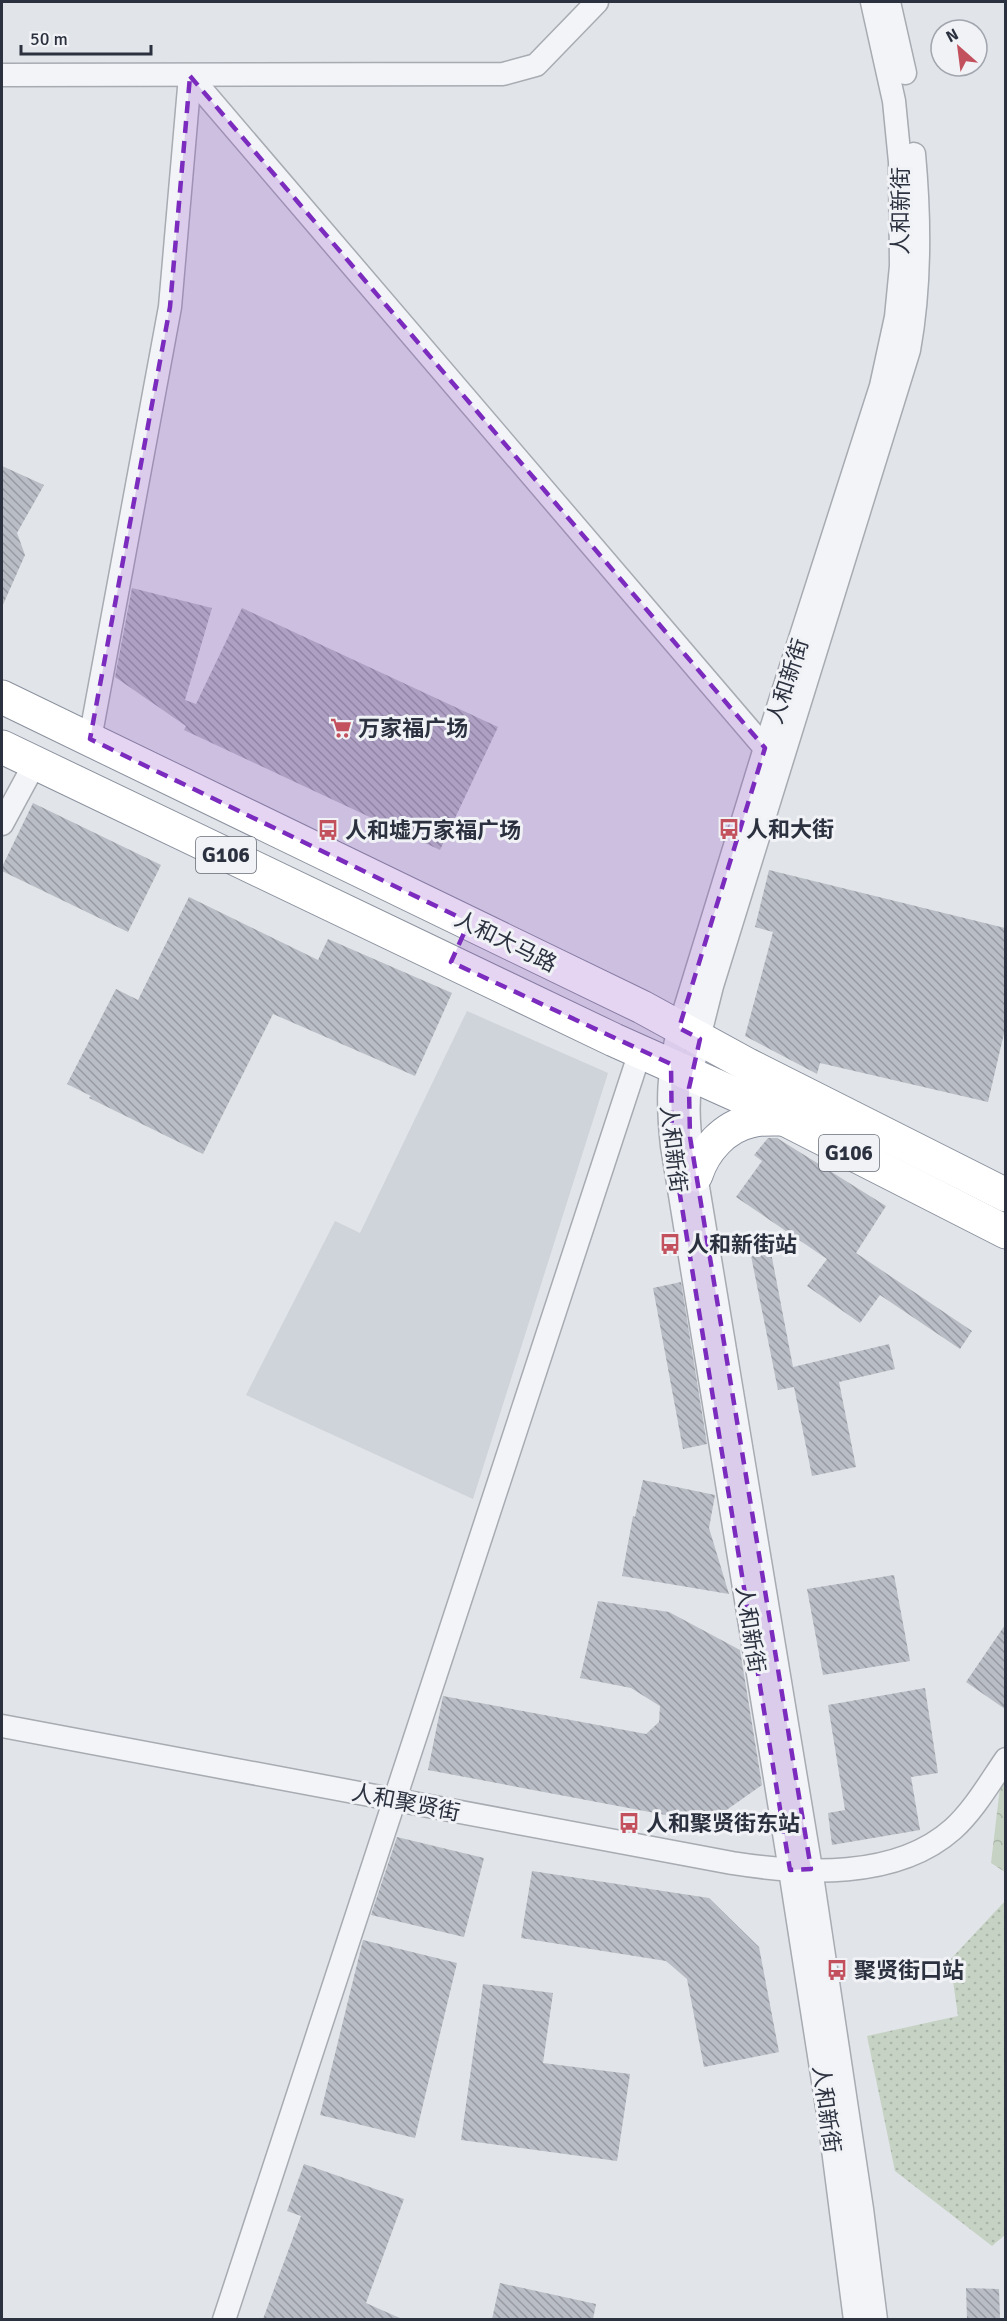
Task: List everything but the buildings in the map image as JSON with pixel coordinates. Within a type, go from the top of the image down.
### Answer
[{"type":"highway","name":"人和大马路","points":[[2,697],[642,1007],[690,1034],[1005,1195]]},
{"type":"highway","name":"人和大马路","points":[[2,747],[640,1052],[681,1069],[1005,1232]]},
{"type":"highway","points":[[451,962],[468,922]]},
{"type":"highway","points":[[696,1175],[707,1150],[736,1127],[750,1121],[784,1119]]},
{"type":"street","points":[[2,75],[503,74],[537,65],[597,2]]},
{"type":"street","name":"人和新街","points":[[872,2],[890,77],[898,128],[902,193],[901,266],[896,317],[881,386],[765,748],[681,1069],[668,1093],[672,1146],[862,2209],[876,2319]]},
{"type":"street","name":"人和新街","points":[[690,1034],[712,986],[895,401],[911,338],[919,280],[917,190],[907,86],[889,2]]},
{"type":"street","points":[[90,739],[170,307],[190,75]]},
{"type":"street","points":[[190,75],[765,748]]},
{"type":"street","points":[[2,824],[35,763]]},
{"type":"street","points":[[224,2319],[640,1052]]},
{"type":"street","name":"人和新街","points":[[681,1069],[801,1870],[855,2319]]},
{"type":"street","name":"人和聚贤街","points":[[2,1726],[732,1863],[801,1870],[863,1868],[915,1854],[954,1828],[969,1812],[1005,1759]]},
{"type":"highlighted area","points":[[190,76],[765,748],[679,1028],[700,1039],[689,1088],[690,1137],[811,1869],[790,1870],[672,1146],[671,1064],[451,962],[469,922],[90,739],[170,307]]},
{"type":"shaded area","points":[[467,1011],[608,1073],[473,1499],[246,1395],[335,1221],[360,1233]]},
{"type":"green space","points":[[1005,1773],[1005,1872],[991,1863],[1001,1779]]},
{"type":"green space","points":[[1005,1901],[1006,2234],[992,2246],[895,2171],[867,2036],[958,2016],[950,1960]]},
{"type":"place","name":"万家福广场","points":[[341,728]]},
{"type":"place","name":"人和大街","points":[[729,829]]},
{"type":"place","name":"人和墟万家福广场","points":[[328,830]]},
{"type":"place","name":"人和新街站","points":[[670,1244]]},
{"type":"place","name":"人和聚贤街东站","points":[[629,1823]]},
{"type":"place","name":"聚贤街口站","points":[[837,1970]]}]
